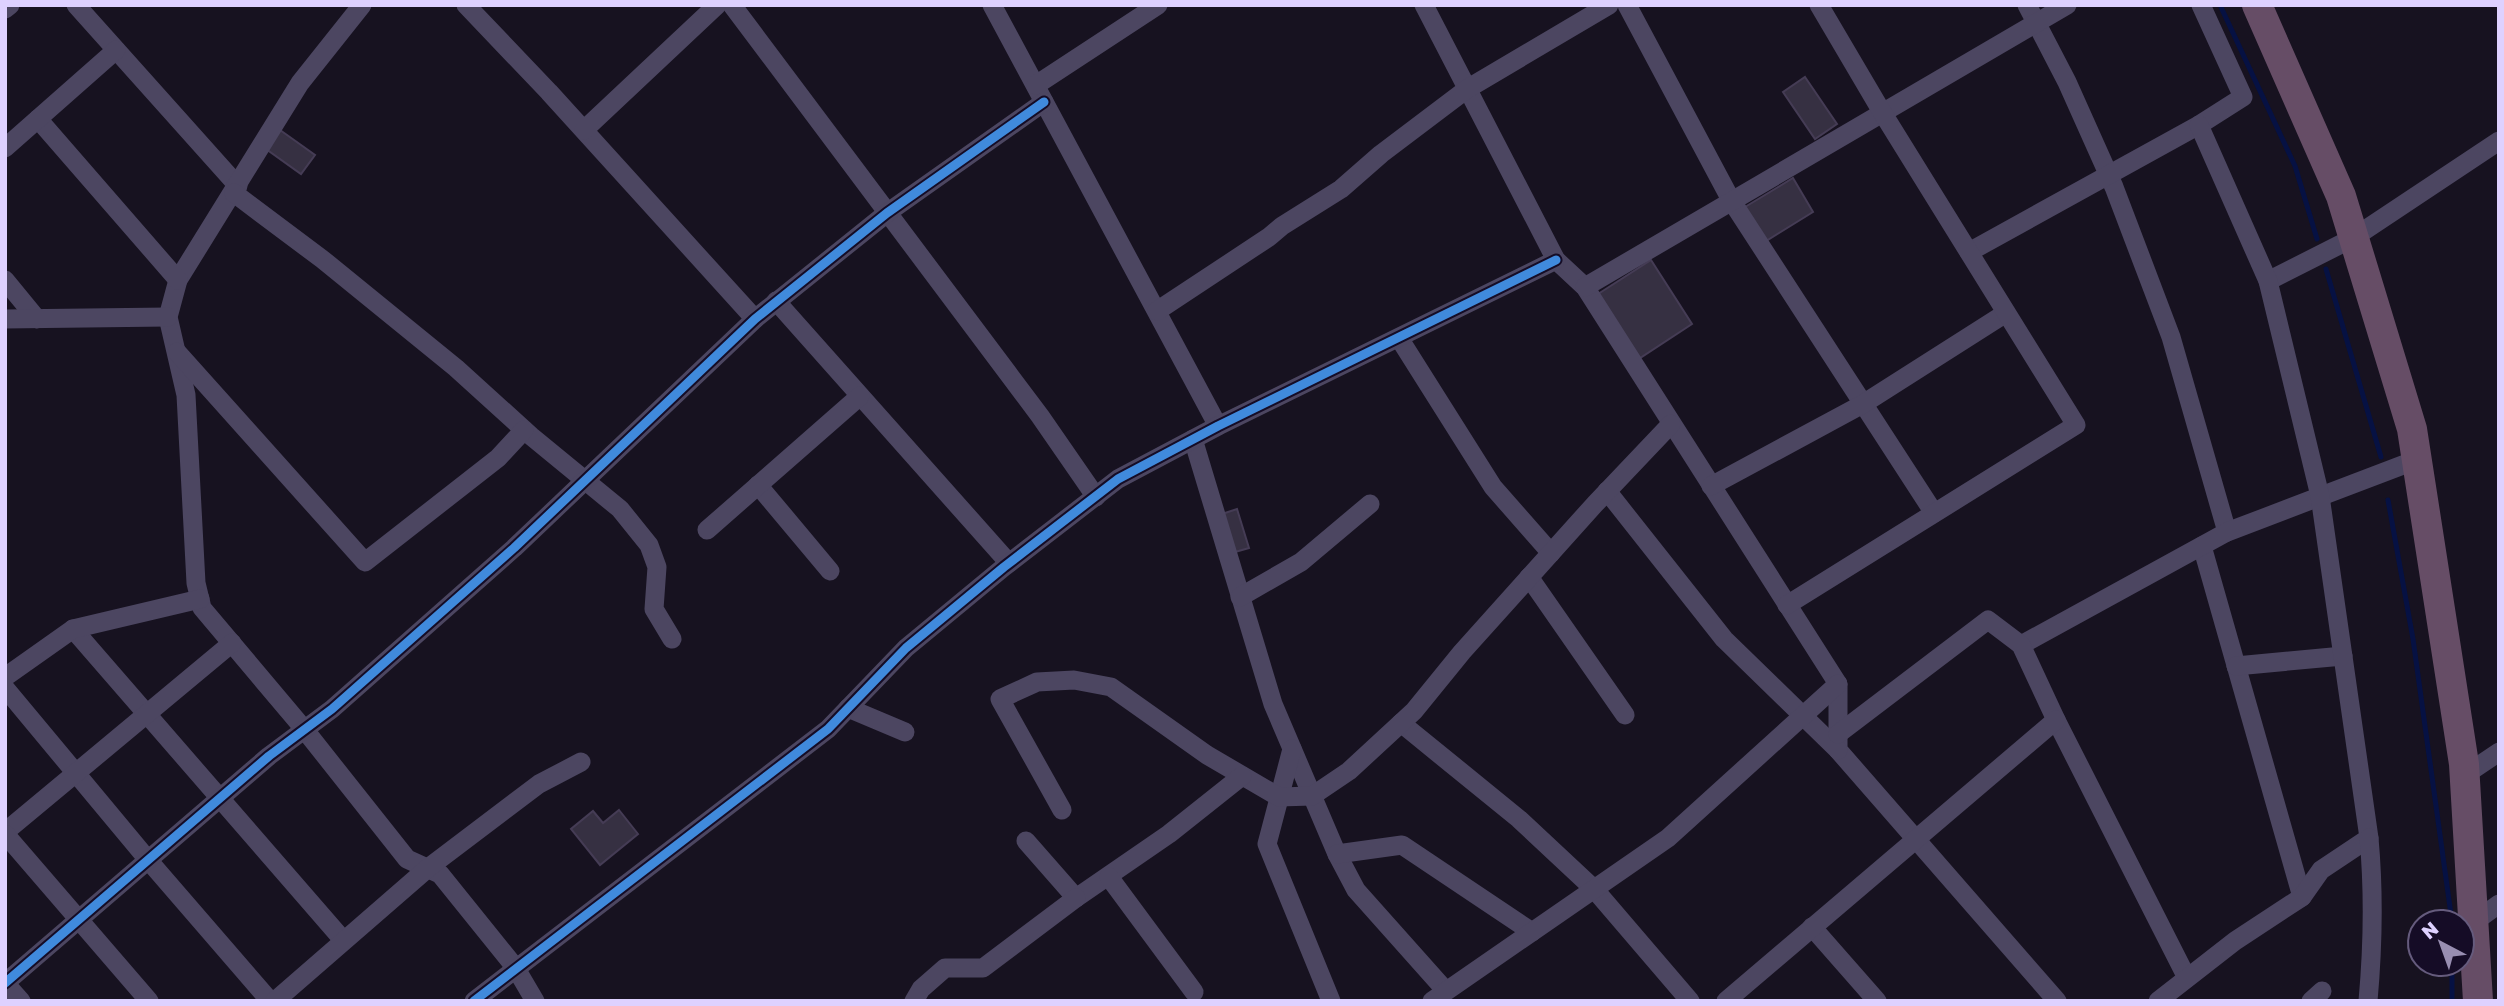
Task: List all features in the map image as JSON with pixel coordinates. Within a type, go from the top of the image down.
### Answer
[{"type":"highway","points":[[2257,5],[2341,196],[2412,429],[2465,775],[2473,908]]},
{"type":"highway","points":[[2476,975],[2477,1001]]},
{"type":"street","points":[[5,9],[10,5]]},
{"type":"street","points":[[76,5],[236,190],[456,368],[524,430],[620,509],[649,545],[657,567],[654,609],[672,639]]},
{"type":"street","points":[[362,5],[300,83],[178,280],[168,317],[186,395],[196,583],[202,608],[304,729],[407,859],[440,874],[516,967],[535,1001]]},
{"type":"street","points":[[466,5],[584,130],[755,319]]},
{"type":"street","points":[[584,130],[717,5]]},
{"type":"street","points":[[732,5],[1040,416],[1096,497]]},
{"type":"street","points":[[992,5],[1218,426]]},
{"type":"street","points":[[21,1001],[5,983],[269,756],[332,709],[484,575],[755,319],[1040,93],[1135,11],[1158,5]]},
{"type":"street","points":[[1424,5],[1556,260],[1585,286],[1838,684],[1838,742]]},
{"type":"street","points":[[1157,311],[1341,189],[1381,154],[1467,89],[1609,5]]},
{"type":"street","points":[[1627,5],[1731,200],[1934,513]]},
{"type":"street","points":[[1787,605],[2076,425],[1882,112],[1819,5]]},
{"type":"street","points":[[2027,5],[2067,82],[2108,174],[2171,337],[2227,532]]},
{"type":"street","points":[[1585,286],[2067,5]]},
{"type":"street","points":[[1969,252],[2199,125],[2243,97],[2201,5]]},
{"type":"street","points":[[5,148],[116,50]]},
{"type":"street","points":[[38,119],[178,280]]},
{"type":"street","points":[[2199,125],[2268,281],[2320,496],[2370,838],[2373,882],[2368,1001]]},
{"type":"street","points":[[2268,281],[2353,238],[2499,141]]},
{"type":"street","points":[[474,1001],[828,729],[906,648],[1118,479],[1218,426],[1556,260]]},
{"type":"street","points":[[5,280],[37,319]]},
{"type":"street","points":[[776,302],[1009,564]]},
{"type":"street","points":[[1711,486],[1863,404],[2006,313]]},
{"type":"street","points":[[5,319],[168,317]]},
{"type":"street","points":[[1399,338],[1493,487],[1551,553]]},
{"type":"street","points":[[176,351],[365,562],[498,458],[524,430]]},
{"type":"street","points":[[707,530],[860,396]]},
{"type":"street","points":[[1062,810],[1000,699],[1037,682],[1074,680],[1111,687],[1207,755],[1279,797],[1312,796],[1349,771],[1401,723],[1606,491],[1671,424]]},
{"type":"street","points":[[1193,439],[1273,704],[1337,854],[1356,890],[1439,996],[1668,838],[1838,684]]},
{"type":"street","points":[[2021,645],[2227,532],[2416,460]]},
{"type":"street","points":[[758,485],[830,571]]},
{"type":"street","points":[[1606,491],[1724,639],[1802,717],[1838,742],[1914,839],[2056,1001]]},
{"type":"street","points":[[1240,597],[1301,562],[1370,504]]},
{"type":"street","points":[[2202,545],[2302,897]]},
{"type":"street","points":[[1529,578],[1625,715]]},
{"type":"street","points":[[5,677],[73,629],[200,599]]},
{"type":"street","points":[[1838,742],[1988,620],[2021,645],[2056,720],[2187,978]]},
{"type":"street","points":[[73,629],[343,940]]},
{"type":"street","points":[[149,1001],[5,833],[146,712],[232,643]]},
{"type":"street","points":[[2236,666],[2343,656]]},
{"type":"street","points":[[5,688],[149,861],[272,1001],[428,868],[539,784],[581,762]]},
{"type":"street","points":[[848,708],[905,732]]},
{"type":"street","points":[[1726,1001],[2056,720]]},
{"type":"street","points":[[1401,723],[1519,819],[1595,890],[1690,1001]]},
{"type":"street","points":[[1292,749],[1267,844],[1331,1001]]},
{"type":"street","points":[[2465,775],[2499,752]]},
{"type":"street","points":[[914,1001],[921,989],[945,968],[983,968],[1242,776]]},
{"type":"street","points":[[2158,1001],[2235,941],[2302,897],[2321,870],[2370,838]]},
{"type":"street","points":[[1026,841],[1076,898]]},
{"type":"street","points":[[1337,854],[1402,845],[1532,932]]},
{"type":"street","points":[[1109,877],[1194,992]]},
{"type":"street","points":[[2476,921],[2499,904]]},
{"type":"street","points":[[1812,927],[1877,1001]]},
{"type":"building","points":[[1805,77],[1837,124],[1815,139],[1783,92]]},
{"type":"building","points":[[280,130],[315,155],[301,174],[266,149]]},
{"type":"building","points":[[1793,178],[1813,212],[1766,241],[1745,207]]},
{"type":"building","points":[[1651,260],[1692,324],[1637,360],[1595,296]]},
{"type":"building","points":[[1237,509],[1249,548],[1228,554],[1216,516]]},
{"type":"building","points":[[619,810],[638,834],[600,865],[571,829],[593,811],[603,823]]},
{"type":"waterway","points":[[2220,5],[2295,166],[2317,239]]},
{"type":"waterway","points":[[2326,269],[2381,457]]},
{"type":"waterway","points":[[2388,500],[2413,639],[2450,908]]},
{"type":"waterway","points":[[2452,978],[2452,1001]]},
{"type":"cycle path","points":[[5,983],[269,756],[332,709],[514,548],[755,319],[887,213],[1044,102]]},
{"type":"cycle path","points":[[474,1001],[828,729],[906,648],[1004,567],[1118,479],[1218,426],[1556,260]]}]
